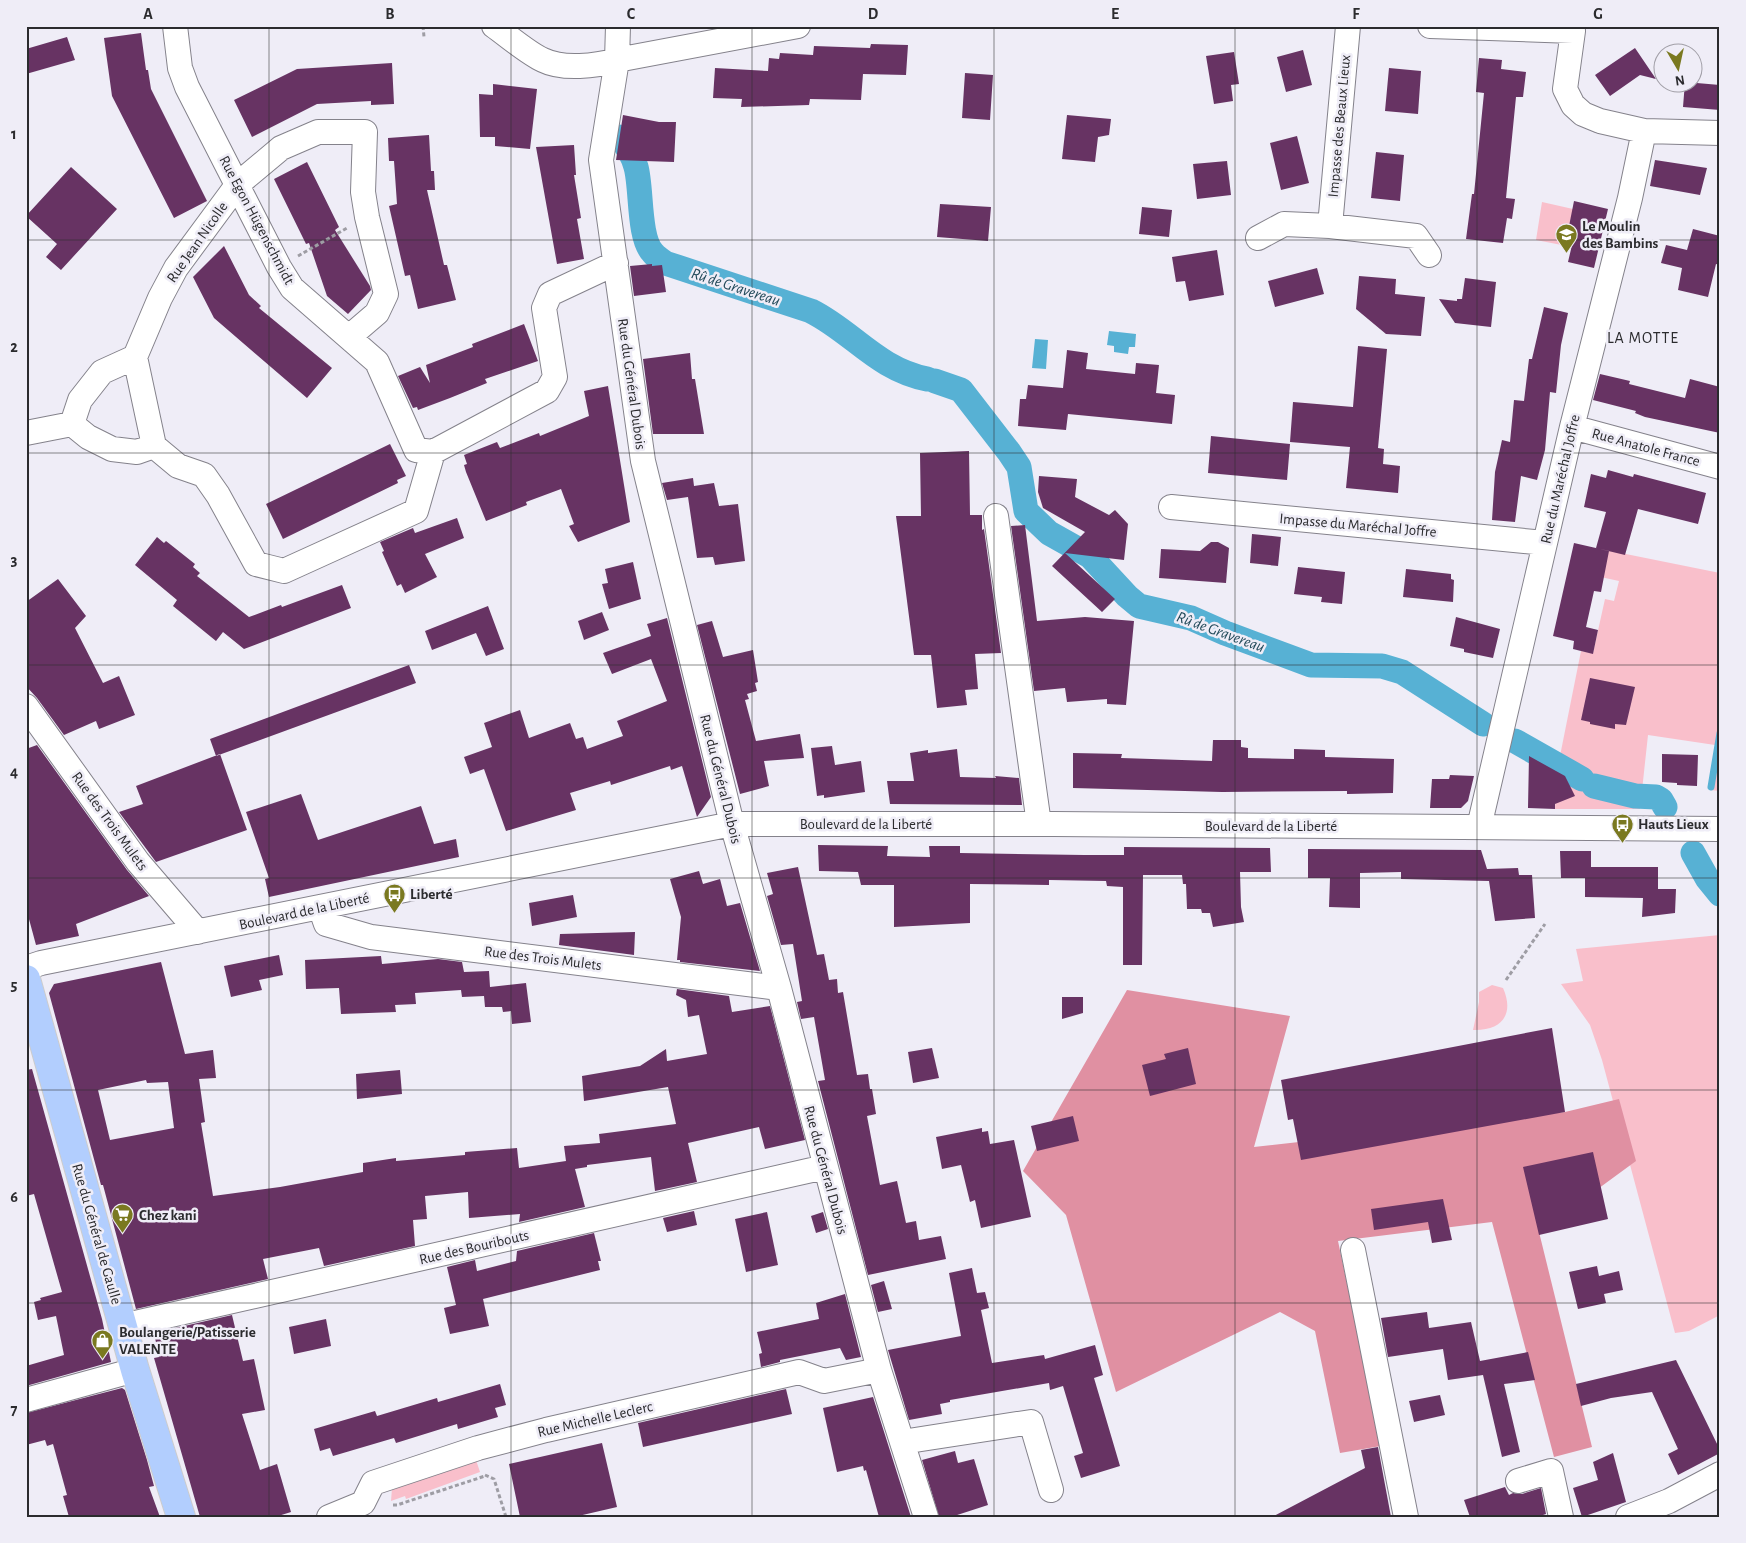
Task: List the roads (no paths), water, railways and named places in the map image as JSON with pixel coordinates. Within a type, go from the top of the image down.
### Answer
[{"type":"main road","name":"Rue du Général de Gaulle","points":[[26,979],[122,1326],[181,1517]]},
{"type":"street","name":"Rue Egon Hügenschmidt","points":[[175,26],[180,68],[187,86],[279,267],[292,288],[377,362],[416,450],[433,452]]},
{"type":"street","points":[[494,26],[543,61],[565,66],[604,64],[798,26]]},
{"type":"street","name":"Rue du Général Dubois","points":[[618,26],[617,60],[601,160],[643,461],[732,824],[779,988],[879,1370],[926,1517]]},
{"type":"street","name":"Impasse des Beaux Lieux","points":[[1330,226],[1348,26]]},
{"type":"street","points":[[1430,26],[1573,28],[1565,89],[1573,105],[1583,114],[1644,131],[1720,133]]},
{"type":"street","name":"Rue du Maréchal Joffre","points":[[1479,827],[1572,427],[1630,198],[1644,131]]},
{"type":"street","name":"Rue Jean Nicolle","points":[[135,357],[160,298],[176,268],[238,184],[281,148],[318,132],[365,132],[363,192],[367,217],[386,294],[377,314],[350,337]]},
{"type":"street","points":[[1258,238],[1284,224],[1330,226],[1416,236],[1429,255]]},
{"type":"street","points":[[72,424],[80,400],[102,372],[135,357],[154,446],[178,466],[204,475],[218,495],[256,564],[284,571],[416,511],[433,452],[547,391],[555,377],[544,308],[550,294],[616,263]]},
{"type":"street","points":[[26,433],[72,424]]},
{"type":"street","points":[[72,424],[88,437],[112,449],[137,452],[154,446]]},
{"type":"street","name":"Rue Anatole France","points":[[1572,427],[1720,466]]},
{"type":"street","name":"Impasse du Maréchal Joffre","points":[[1171,507],[1545,543]]},
{"type":"street","points":[[996,516],[1040,824]]},
{"type":"street","name":"Rue des Trois Mulets","points":[[26,706],[138,862],[198,932]]},
{"type":"street","name":"Boulevard de la Liberté","points":[[26,968],[732,824],[1040,824],[1720,829]]},
{"type":"street","name":"Rue des Trois Mulets","points":[[320,907],[326,924],[371,936],[779,988]]},
{"type":"street","name":"Rue des Bouribouts","points":[[122,1326],[825,1167]]},
{"type":"street","points":[[1353,1250],[1406,1517]]},
{"type":"street","points":[[26,1400],[135,1370]]},
{"type":"street","name":"Rue Michelle Leclerc","points":[[329,1517],[363,1503],[373,1483],[478,1448],[546,1430],[799,1372],[824,1381],[879,1370]]},
{"type":"street","points":[[902,1442],[1031,1422],[1051,1490]]},
{"type":"street","points":[[1518,1481],[1551,1471],[1561,1515]]},
{"type":"street","points":[[1628,1517],[1669,1501],[1720,1474]]},
{"type":"water","points":[[1109,331],[1136,334],[1135,347],[1129,347],[1128,354],[1114,352],[1114,346],[1107,345]]},
{"type":"water","points":[[1035,339],[1048,340],[1046,369],[1032,368]]},
{"type":"waterway","name":"Rû de Gravereau","points":[[619,137],[635,163],[643,225],[648,246],[665,263],[811,311],[840,329],[879,359],[909,374],[927,379]]},
{"type":"waterway","name":"Rû de Gravereau","points":[[935,381],[961,390],[1009,452],[1019,467],[1026,511],[1049,533],[1090,556],[1127,596],[1139,606],[1191,618],[1225,633],[1311,665],[1382,666],[1402,672],[1483,724]]},
{"type":"waterway","points":[[1711,787],[1720,733]]},
{"type":"waterway","points":[[1515,741],[1582,779]]},
{"type":"waterway","points":[[1594,786],[1635,796],[1656,797],[1661,800],[1665,807]]},
{"type":"waterway","points":[[1693,853],[1707,878],[1720,894]]},
{"type":"place","name":"Le Moulin des Bambins","points":[[1566,254]]},
{"type":"place","name":"Hauts Lieux","points":[[1622,843]]},
{"type":"place","name":"Liberté","points":[[394,913]]},
{"type":"place","name":"Chez kani","points":[[123,1234]]},
{"type":"place","name":"Boulangerie/Patisserie VALENTE","points":[[103,1360]]},
{"type":"district","name":"LA MOTTE","points":[[1643,337]]}]
